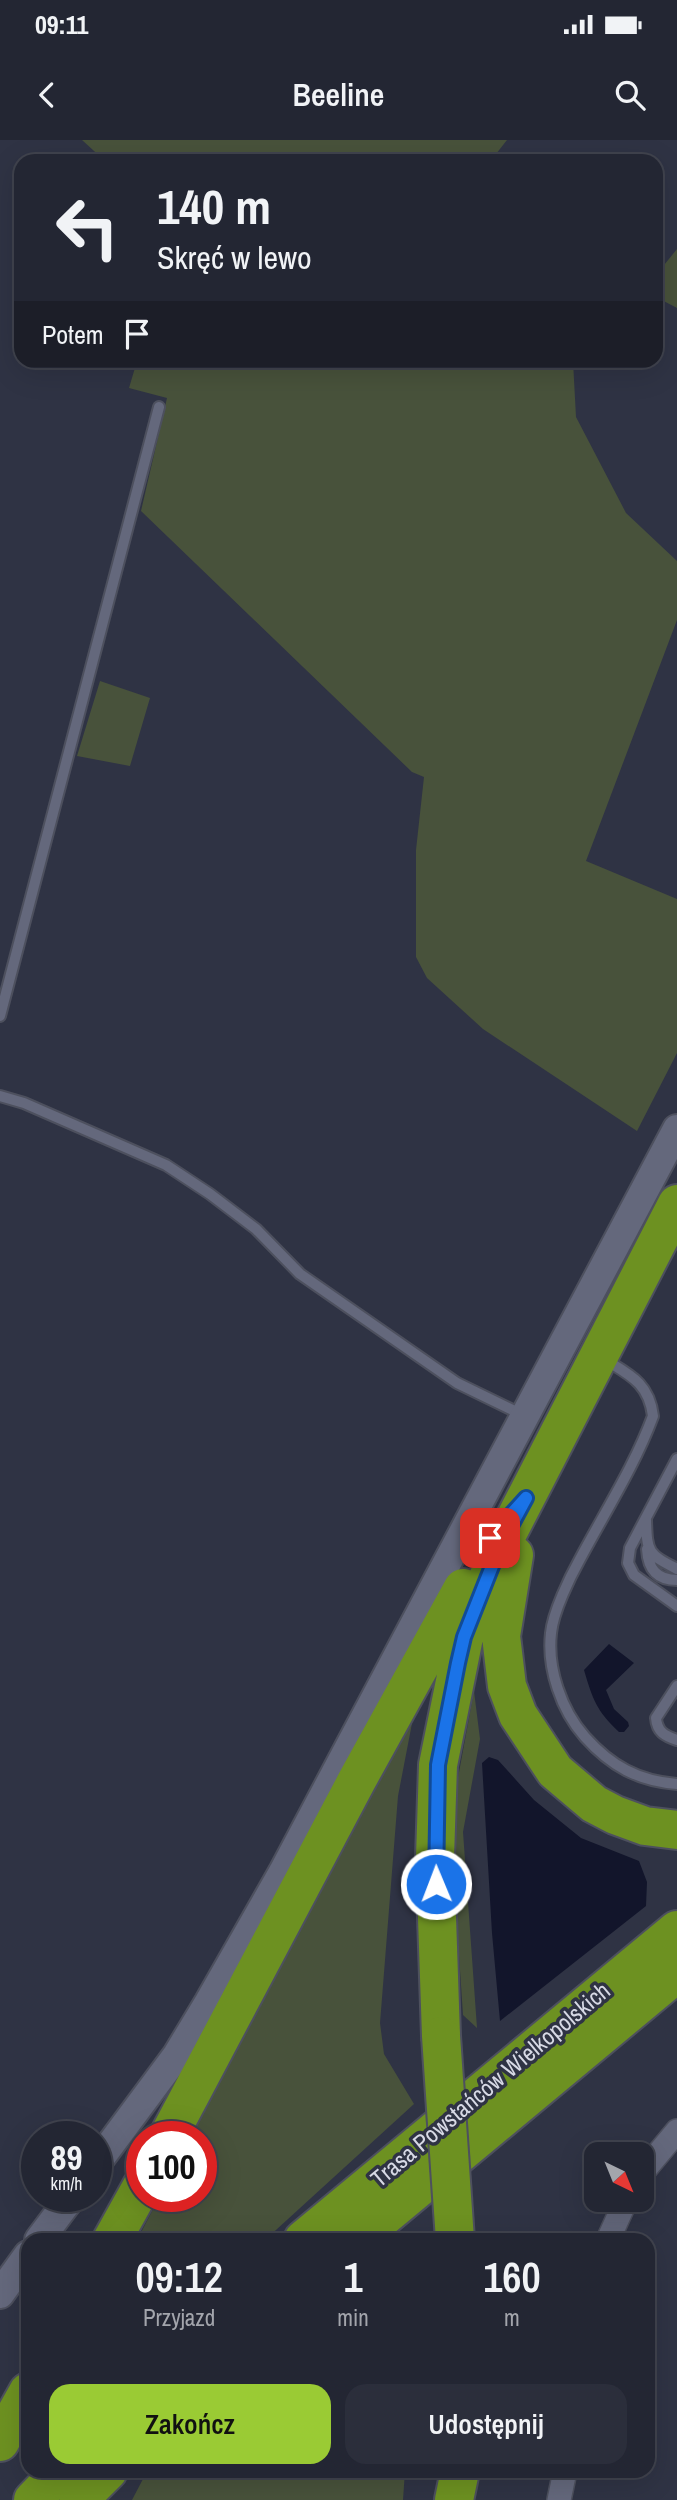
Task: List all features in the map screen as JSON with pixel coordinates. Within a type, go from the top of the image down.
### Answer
[{"type":"highway","points":[[455,2233],[441,2036],[435,1858],[438,1765],[464,1637],[500,1546],[677,1203]]},
{"type":"highway","points":[[526,1498],[501,1636],[507,1686],[518,1715],[555,1771],[594,1804],[645,1826],[677,1830]]},
{"type":"highway","points":[[176,2121],[356,1782],[490,1538],[526,1498]]},
{"type":"highway","name":"Trasa Powstańców Wielkopolskich","points":[[311,2233],[677,1930]]},
{"type":"highway","name":"Trasa Powstańców Wielkopolskich","points":[[364,2233],[677,1973]]},
{"type":"highway","points":[[116,2233],[128,2212]]},
{"type":"highway","points":[[0,2442],[21,2404]]},
{"type":"highway","points":[[33,2500],[54,2478]]},
{"type":"highway","points":[[79,2500],[101,2478]]},
{"type":"highway","points":[[115,2500],[129,2478]]},
{"type":"highway","points":[[454,2500],[459,2478]]},
{"type":"street","points":[[112,2142],[177,2055],[289,1860],[677,1129]]},
{"type":"street","points":[[654,2157],[677,2131]]},
{"type":"street","points":[[44,2233],[60,2212]]},
{"type":"street","points":[[611,2233],[621,2212]]},
{"type":"street","points":[[0,2294],[21,2265]]},
{"type":"street","points":[[559,2500],[564,2478]]},
{"type":"lane","points":[[0,1016],[159,407]]},
{"type":"lane","points":[[0,1097],[24,1103],[166,1165],[256,1229],[300,1274],[457,1382],[525,1416]]},
{"type":"lane","points":[[598,1356],[645,1389],[651,1401],[653,1416],[568,1583],[551,1631],[552,1668],[565,1704],[578,1729],[591,1744],[624,1771],[658,1783],[677,1784]]},
{"type":"lane","points":[[677,1460],[630,1548],[628,1563],[634,1575],[677,1606]]},
{"type":"lane","points":[[646,1517],[648,1563],[653,1571],[677,1580]]},
{"type":"lane","points":[[647,1546],[657,1559],[677,1569]]},
{"type":"lane","points":[[677,1686],[656,1718],[658,1729],[677,1740]]},
{"type":"green space","points":[[82,140],[507,140],[496,154],[97,154]]},
{"type":"green space","points":[[677,249],[677,308],[663,301],[663,266]]},
{"type":"green space","points":[[135,368],[573,368],[576,417],[626,513],[677,561],[677,620],[586,861],[677,899],[677,1053],[637,1131],[483,1029],[427,978],[416,957],[416,850],[424,777],[412,772],[141,511],[167,398],[129,388]]},
{"type":"green space","points":[[100,681],[150,698],[130,766],[77,756]]},
{"type":"green space","points":[[474,1691],[480,1739],[463,1832],[477,2028],[463,2015],[450,1821]]},
{"type":"green space","points":[[414,1713],[398,1796],[380,2023],[384,2054],[414,2104],[273,2233],[141,2233],[152,2212],[217,2212],[217,2121],[199,2121]]},
{"type":"green space","points":[[405,2478],[403,2500],[132,2500],[143,2479]]},
{"type":"water","points":[[609,1644],[634,1663],[606,1690],[614,1709],[628,1722],[629,1726],[624,1732],[619,1732],[600,1711],[584,1670]]},
{"type":"water","points":[[489,1757],[498,1760],[534,1800],[581,1838],[639,1861],[647,1882],[646,1906],[500,2021],[482,1763]]},
{"type":"route","points":[[436,1884],[438,1765],[464,1637],[500,1546],[526,1498],[490,1538]]}]
